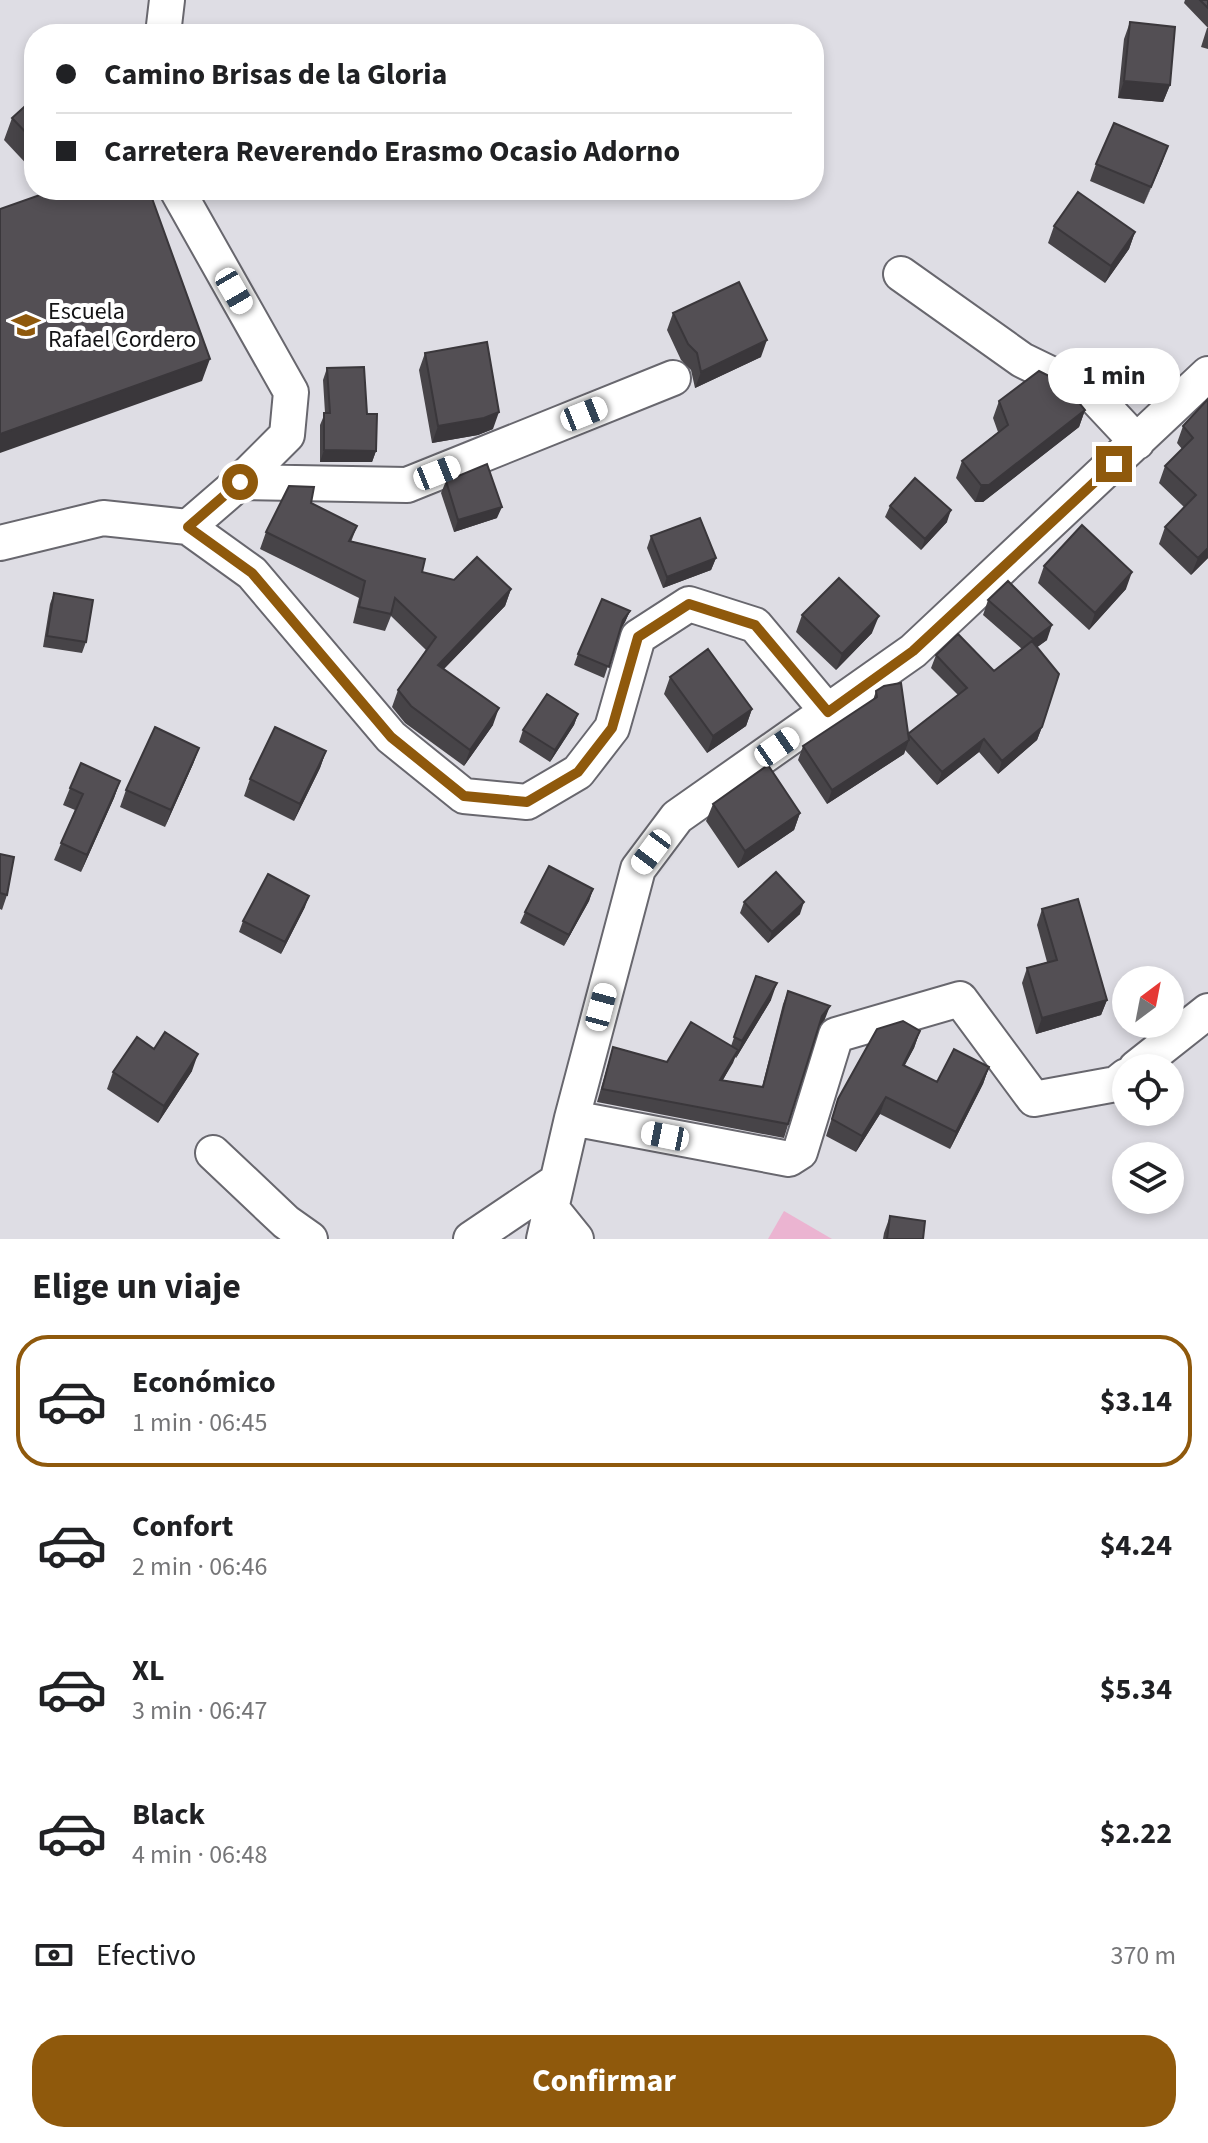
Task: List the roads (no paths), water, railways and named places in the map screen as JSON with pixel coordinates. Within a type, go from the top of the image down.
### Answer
[{"type":"street","points":[[164,24],[167,0]]},
{"type":"street","points":[[183,200],[291,392],[287,435],[240,482],[188,527]]},
{"type":"street","points":[[901,274],[1022,360],[1092,394],[1137,442]]},
{"type":"street","points":[[240,482],[407,485],[673,378]]},
{"type":"street","points":[[551,1209],[638,869],[677,817],[913,651],[1206,380]]},
{"type":"street","points":[[0,543],[103,518],[188,527],[252,573],[391,737],[464,796],[527,802],[578,772],[612,728],[638,637],[689,604],[755,625],[828,712]]},
{"type":"street","points":[[572,1118],[789,1159],[800,1152],[836,1035],[960,999],[1034,1099],[1112,1085]]},
{"type":"street","points":[[1154,1054],[1208,1011]]},
{"type":"street","points":[[213,1153],[286,1233]]},
{"type":"street","points":[[471,1239],[551,1209]]},
{"type":"street","points":[[551,1209],[576,1239]]},
{"type":"place","name":"Escuela Rafael Cordero","points":[[26,325]]}]
